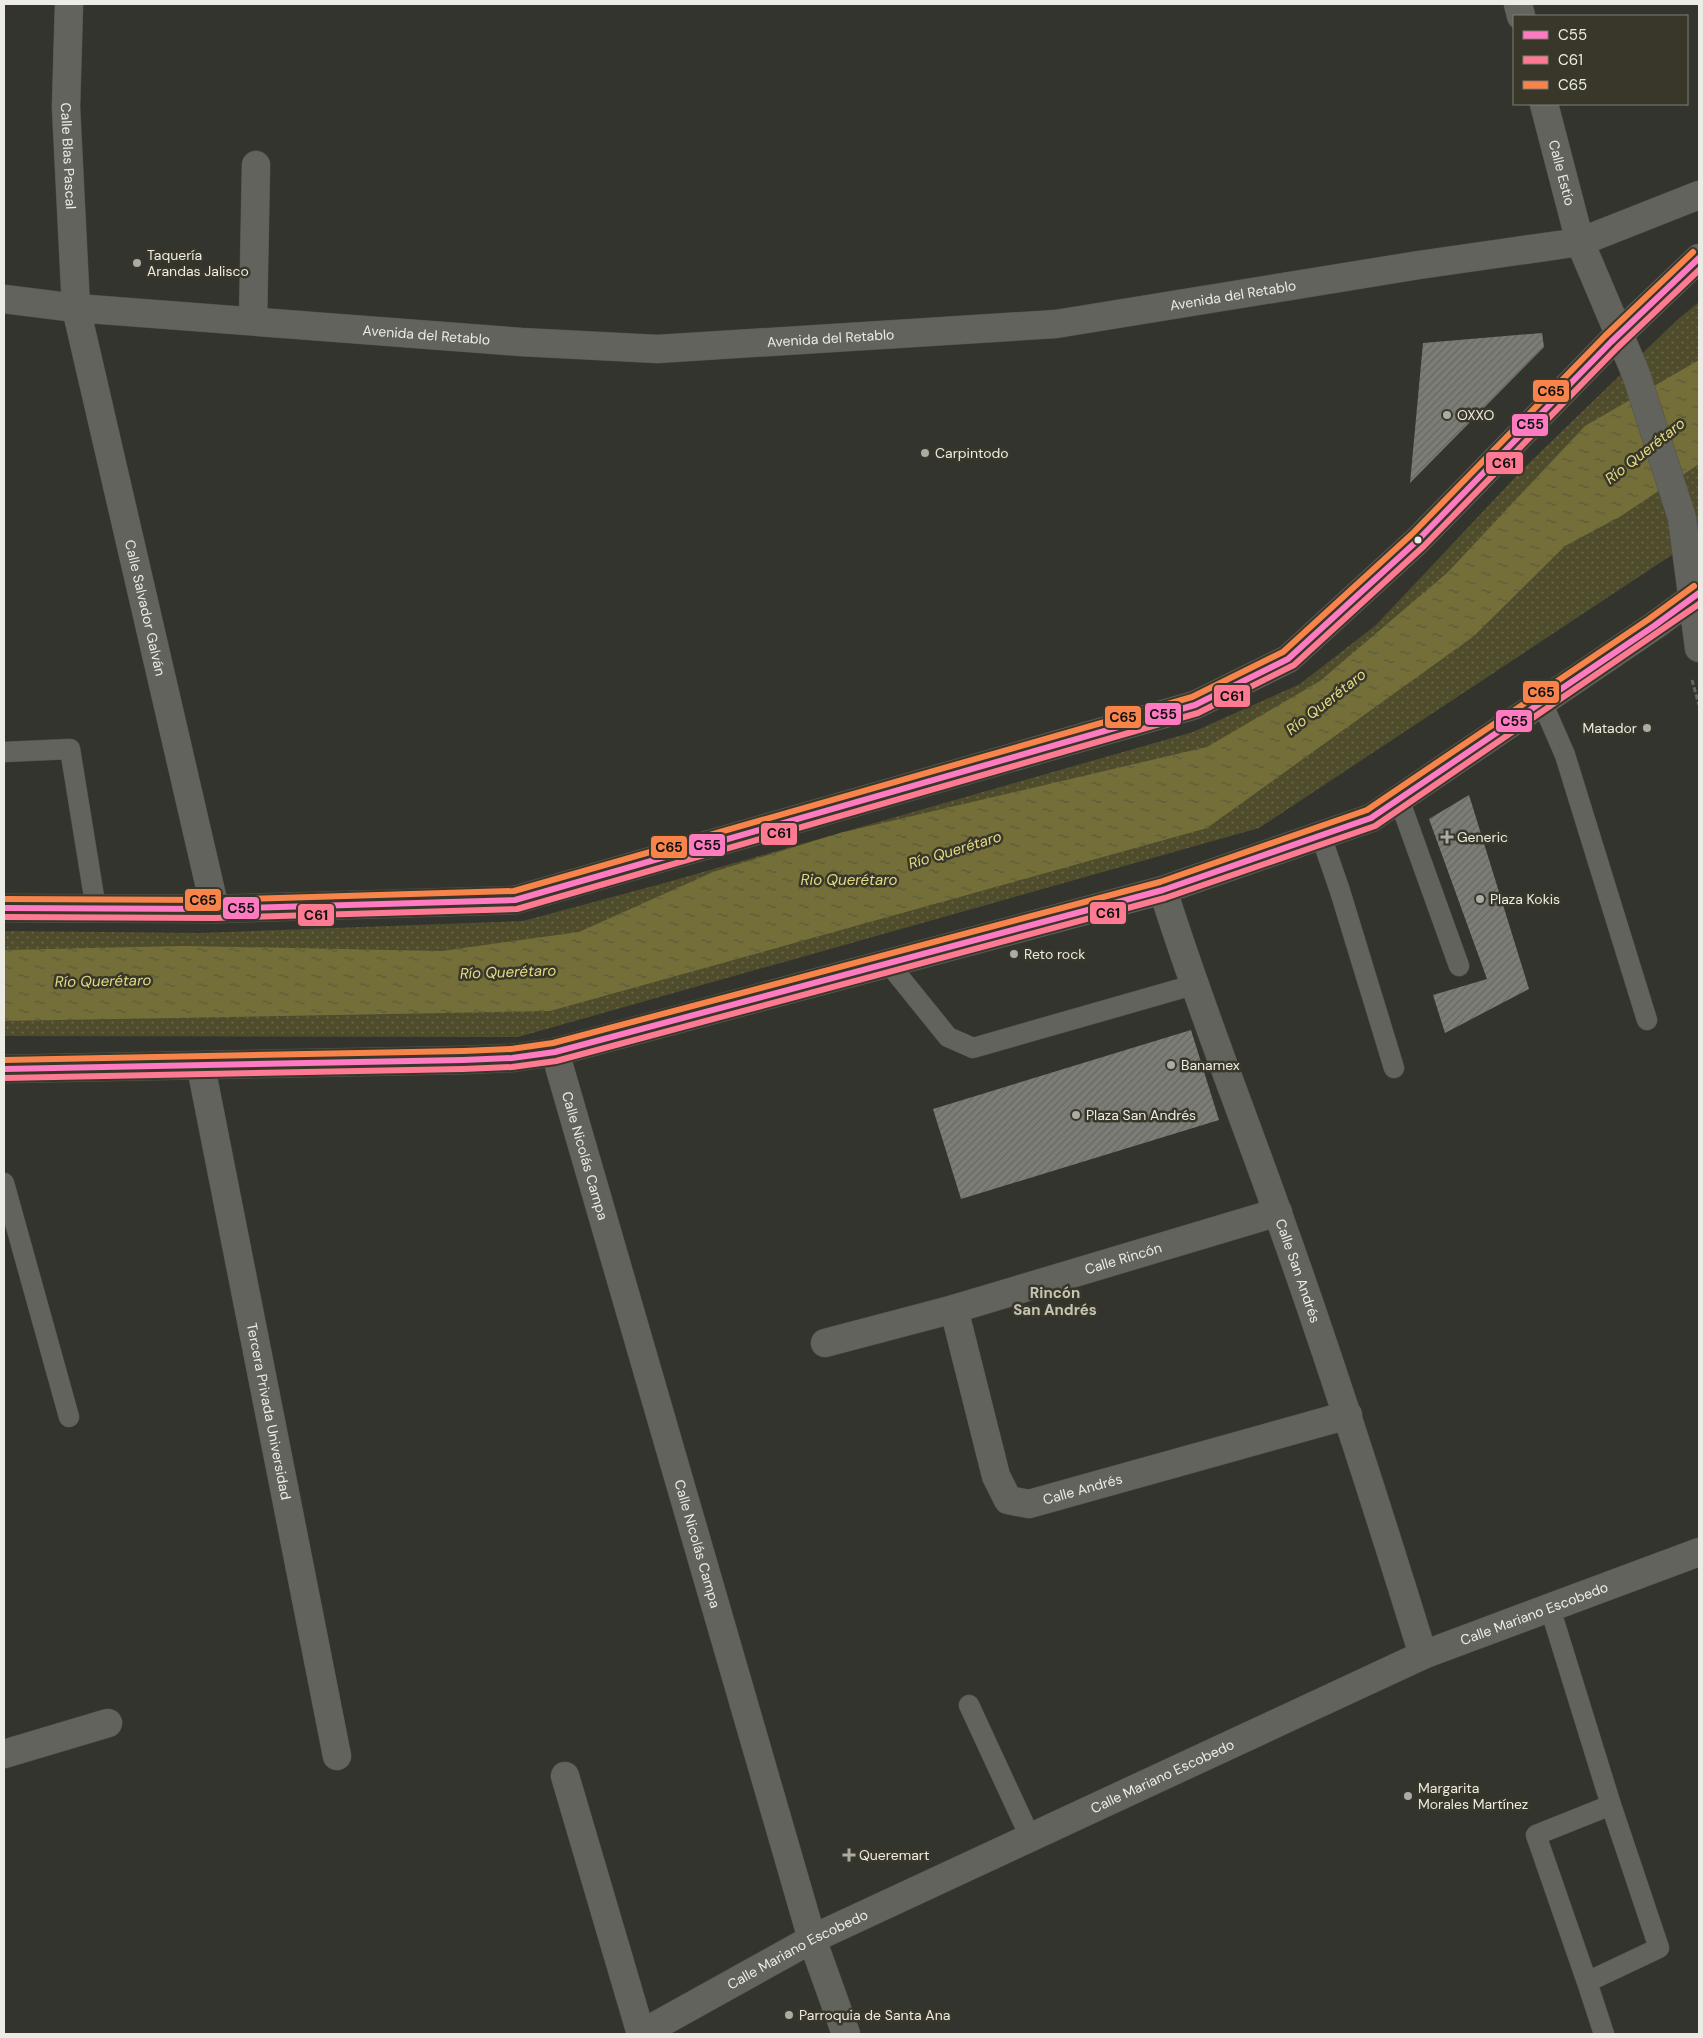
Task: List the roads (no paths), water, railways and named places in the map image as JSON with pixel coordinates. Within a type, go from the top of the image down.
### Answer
[{"type":"street","name":"Calle Blas Pascal","points":[[69,4],[66,107],[76,308]]},
{"type":"street","name":"Calle Estío","points":[[1544,105],[1580,242]]},
{"type":"street","points":[[253,321],[256,165]]},
{"type":"street","name":"Avenida del Retablo","points":[[4,299],[76,308],[520,342],[657,349],[1056,324],[1419,265],[1580,242],[1699,195]]},
{"type":"street","points":[[1580,242],[1620,332],[1636,374],[1682,518],[1696,596],[1699,648]]},
{"type":"street","points":[[4,908],[215,910],[515,900],[1195,706],[1288,659],[1418,540],[1620,332],[1699,258]]},
{"type":"street","name":"Calle Salvador Galván","points":[[76,308],[215,910]]},
{"type":"street","points":[[4,1069],[201,1067],[512,1058],[555,1052],[1163,890],[1372,818],[1696,596]]},
{"type":"street","name":"Calle San Andrés","points":[[1163,890],[1193,985],[1278,1212],[1348,1415],[1423,1655]]},
{"type":"street","name":"Calle Nicolás Campa","points":[[555,1052],[812,1939],[846,2034]]},
{"type":"street","name":"Tercera Privada Universidad","points":[[201,1067],[338,1756]]},
{"type":"street","name":"Calle Rincón","points":[[824,1343],[954,1309],[1278,1212]]},
{"type":"street","name":"Calle Andrés","points":[[954,1309],[996,1476],[1008,1500],[1029,1504],[1348,1415]]},
{"type":"street","name":"Calle Mariano Escobedo","points":[[641,2034],[812,1939],[1423,1655],[1699,1552]]},
{"type":"street","points":[[4,1754],[108,1723]]},
{"type":"street","points":[[565,1776],[641,2034]]},
{"type":"lane","points":[[1542,702],[1565,755],[1647,1020]]},
{"type":"lane","points":[[4,752],[70,749],[96,909]]},
{"type":"lane","points":[[1399,799],[1458,966]]},
{"type":"lane","points":[[1321,836],[1394,1068]]},
{"type":"lane","points":[[889,964],[948,1037],[973,1048],[1193,985]]},
{"type":"lane","points":[[4,1183],[69,1417]]},
{"type":"lane","points":[[1550,1608],[1611,1805],[1658,1948],[1587,1982]]},
{"type":"lane","points":[[969,1705],[1030,1837]]},
{"type":"lane","points":[[1604,2034],[1536,1835],[1611,1805]]},
{"type":"water","name":"Rio Querétaro","points":[[1699,360],[1699,464],[1621,516],[1565,546],[1474,636],[1207,828],[550,1011],[4,1021],[4,950],[184,946],[442,951],[579,932],[713,872],[840,833],[1207,747],[1320,681],[1447,573],[1585,426]]},
{"type":"place","name":"Taquería Arandas Jalisco","points":[[137,263]]},
{"type":"place","name":"OXXO","points":[[1447,415]]},
{"type":"place","name":"Carpintodo","points":[[925,453]]},
{"type":"place","name":"Matador","points":[[1647,728]]},
{"type":"place","name":"Generic","points":[[1447,837]]},
{"type":"place","name":"Plaza Kokis","points":[[1480,899]]},
{"type":"place","name":"Reto rock","points":[[1014,954]]},
{"type":"place","name":"Banamex","points":[[1171,1065]]},
{"type":"place","name":"Plaza San Andrés","points":[[1076,1115]]},
{"type":"place","name":"Margarita Morales Martínez","points":[[1408,1796]]},
{"type":"place","name":"Queremart","points":[[849,1855]]},
{"type":"place","name":"Parroquia de Santa Ana","points":[[789,2015]]},
{"type":"district","name":"Rincón San Andrés","points":[[1055,1302]]},
{"type":"water label","name":"Río Querétaro","points":[[1645,451]]},
{"type":"water label","name":"Río Querétaro","points":[[1326,702]]},
{"type":"water label","name":"Río Querétaro","points":[[955,850]]},
{"type":"water label","name":"Río Querétaro","points":[[508,972]]},
{"type":"water label","name":"Río Querétaro","points":[[103,981]]}]
